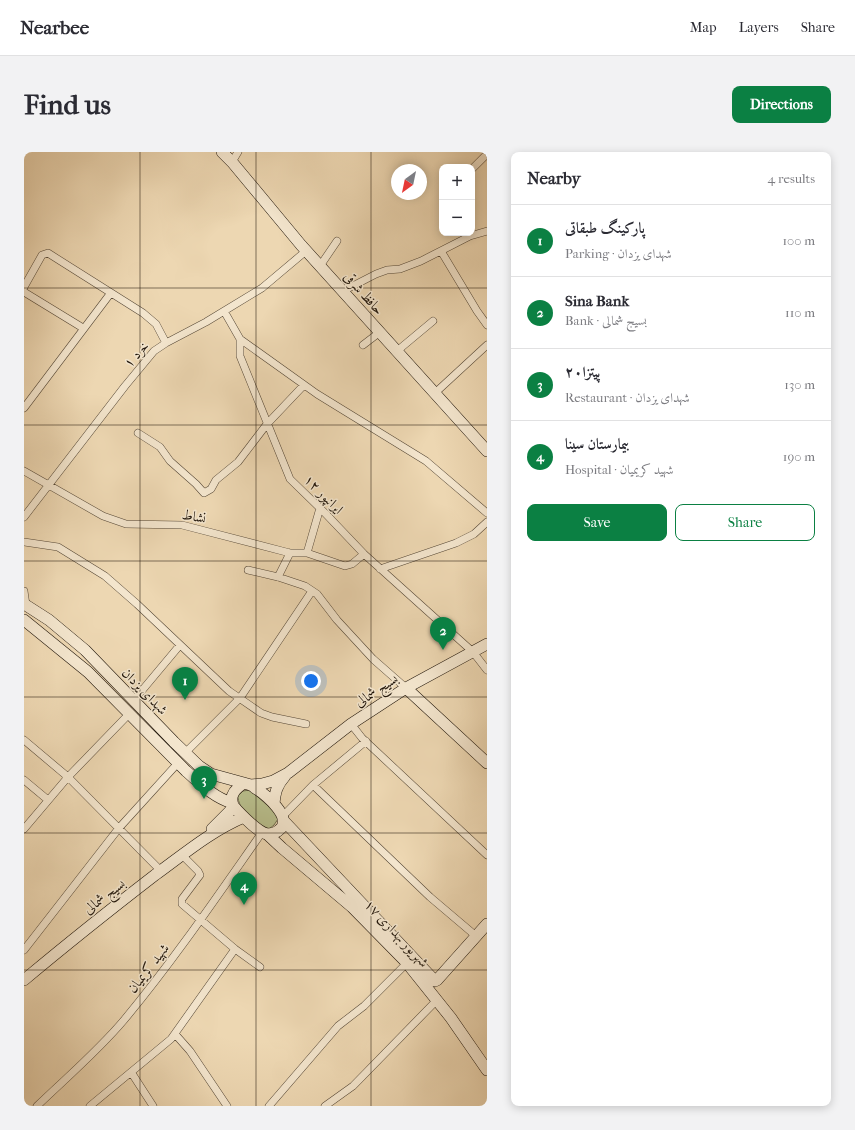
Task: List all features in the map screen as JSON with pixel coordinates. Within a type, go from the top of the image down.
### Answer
[{"type":"main road","name":"حافظ شرقی","points":[[222,152],[342,291],[487,451]]},
{"type":"main road","name":"شهدای یزدان","points":[[25,605],[49,620],[86,650],[199,766],[211,774],[251,785]]},
{"type":"main road","name":"شهدای یزدان","points":[[24,620],[95,679],[178,763],[220,799],[233,805],[244,817]]},
{"type":"main road","name":"بسیج شمالی","points":[[251,785],[273,781],[288,773],[351,724],[406,688],[487,644]]},
{"type":"main road","points":[[76,662],[84,659],[86,650]]},
{"type":"main road","points":[[95,679],[98,672],[103,670],[106,672]]},
{"type":"main road","points":[[406,688],[487,763]]},
{"type":"main road","name":"بسیج شمالی","points":[[274,804],[275,792],[279,783],[288,773]]},
{"type":"main road","points":[[233,805],[233,793],[237,788],[244,783],[256,788],[274,804],[283,818],[434,981],[437,980],[487,924]]},
{"type":"main road","name":"بسیج شمالی","points":[[24,980],[84,930],[203,838],[233,805]]},
{"type":"main road","name":"بسیج شمالی","points":[[203,838],[244,817]]},
{"type":"main road","name":"۱۷ شهریور بهداری","points":[[244,817],[265,832],[352,907],[407,962],[437,1000],[487,1070]]},
{"type":"main road","points":[[265,832],[274,833],[281,829],[283,818]]},
{"type":"main road","points":[[282,848],[282,838],[284,835],[288,833],[298,834]]},
{"type":"street","points":[[232,162],[238,152]]},
{"type":"street","points":[[475,166],[487,154]]},
{"type":"street","points":[[475,235],[486,234]]},
{"type":"street","points":[[342,291],[376,274],[387,270],[400,269],[441,251],[467,236]]},
{"type":"street","points":[[320,266],[337,241]]},
{"type":"street","name":"خرد ۱","points":[[24,518],[48,484],[144,361],[154,351],[166,342],[224,311],[262,288],[306,250]]},
{"type":"street","points":[[441,251],[487,325]]},
{"type":"street","points":[[24,287],[42,255],[48,253],[110,294],[143,313],[156,324],[166,342]]},
{"type":"street","points":[[24,292],[83,328]]},
{"type":"street","points":[[24,408],[110,294]]},
{"type":"street","name":"ایرانپور ۱۲","points":[[224,311],[240,339],[240,356],[290,479],[364,554],[473,652],[487,670]]},
{"type":"street","points":[[397,351],[433,321]]},
{"type":"street","points":[[363,345],[380,332]]},
{"type":"street","points":[[240,339],[304,385],[426,461],[487,513]]},
{"type":"street","points":[[435,393],[487,344]]},
{"type":"street","points":[[138,434],[160,447],[170,461],[204,493],[211,489],[216,480],[238,462],[267,424],[304,385]]},
{"type":"street","name":"نشاط","points":[[24,471],[103,516],[126,524],[182,525],[290,553],[307,553],[345,566],[352,564],[364,554]]},
{"type":"street","points":[[307,553],[320,508]]},
{"type":"street","points":[[380,569],[456,543],[474,534],[487,522]]},
{"type":"street","points":[[24,542],[58,547],[105,576],[137,604],[229,691],[261,713],[272,717],[306,724]]},
{"type":"street","points":[[278,576],[290,553]]},
{"type":"street","points":[[248,570],[278,576],[305,586],[317,594],[337,620],[373,659],[406,688]]},
{"type":"street","points":[[24,591],[25,605]]},
{"type":"street","points":[[185,753],[240,698],[312,591]]},
{"type":"street","points":[[134,700],[180,645]]},
{"type":"street","points":[[24,829],[68,777],[129,714]]},
{"type":"street","points":[[351,724],[366,741],[487,855]]},
{"type":"street","points":[[24,740],[68,777],[161,871]]},
{"type":"street","points":[[283,818],[313,786],[366,741]]},
{"type":"street","points":[[24,950],[119,828],[178,763]]},
{"type":"street","points":[[24,780],[48,800]]},
{"type":"street","points":[[313,786],[430,896],[476,936]]},
{"type":"street","name":"شهید کریمیان","points":[[37,1106],[123,1021],[201,920],[265,832]]},
{"type":"street","points":[[182,855],[200,875],[182,899],[182,904],[260,968]]},
{"type":"street","points":[[90,1106],[171,1039],[235,949]]},
{"type":"street","points":[[269,1106],[338,1026],[364,1006],[407,962]]},
{"type":"street","points":[[325,1106],[353,1086],[437,1000]]},
{"type":"street","points":[[174,1034],[190,1051],[227,1106]]},
{"type":"street","points":[[131,1072],[153,1106]]},
{"type":"green space","points":[[250,790],[275,812],[278,819],[269,829],[259,824],[249,816],[241,806],[238,795],[243,791]]},
{"type":"place","name":"Sina Bank","points":[[443,650]]},
{"type":"place","name":"پارکینگ طبقاتی","points":[[185,700]]},
{"type":"place","name":"پیتزا۲۰","points":[[204,799]]},
{"type":"place","name":"بیمارستان سینا","points":[[244,905]]}]
